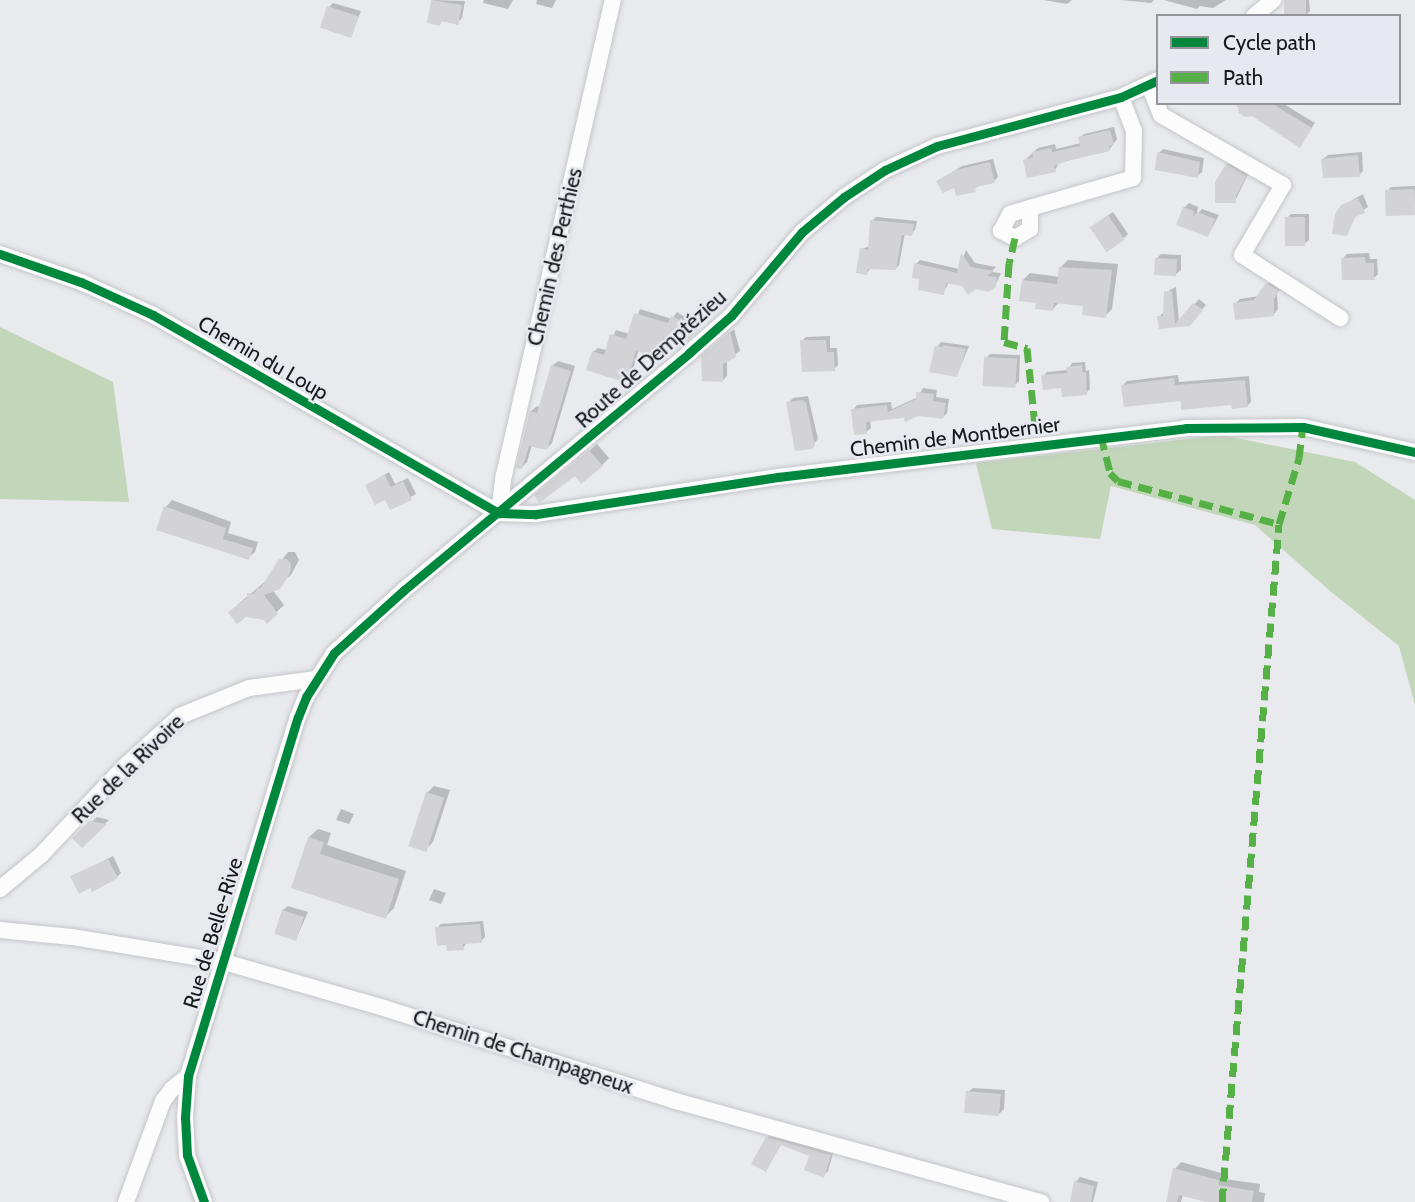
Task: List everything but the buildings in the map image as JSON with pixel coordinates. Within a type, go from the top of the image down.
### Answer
[{"type":"street","name":"Chemin des Perthies","points":[[499,513],[504,475],[613,0]]},
{"type":"street","points":[[1256,14],[1273,0]]},
{"type":"street","name":"Route de Demptézieu","points":[[316,679],[334,653],[357,631],[731,316],[802,232],[845,197],[885,170],[937,146],[1121,97],[1154,82]]},
{"type":"street","points":[[1030,208],[1133,178],[1134,131],[1121,97]]},
{"type":"street","points":[[1159,105],[1161,115],[1283,185],[1241,255],[1340,318]]},
{"type":"street","points":[[1134,131],[1161,115]]},
{"type":"street","name":"Chemin du Loup","points":[[0,254],[80,282],[153,315],[499,513]]},
{"type":"street","name":"Chemin de Montbernier","points":[[499,513],[536,514],[778,477],[1185,428],[1303,427],[1415,452]]},
{"type":"street","name":"Rue de la Rivoire","points":[[0,889],[41,855],[124,767],[180,716],[249,688],[316,679]]},
{"type":"street","name":"Rue de Belle-Rive","points":[[204,1202],[187,1155],[185,1117],[188,1076],[284,758],[306,696],[316,679]]},
{"type":"street","name":"Chemin de Champagneux","points":[[0,930],[72,937],[224,962],[384,1008],[676,1101],[1041,1202]]},
{"type":"street","points":[[127,1202],[163,1101],[172,1089],[188,1076]]},
{"type":"green space","points":[[0,327],[113,382],[129,502],[0,499]]},
{"type":"green space","points":[[1222,435],[1355,462],[1415,500],[1415,705],[1399,646],[1330,591],[1255,525],[1111,486],[1100,539],[992,529],[976,463]]},
{"type":"marked path","points":[[1015,238],[1009,263],[1004,342],[1027,348],[1035,425]]},
{"type":"marked path","points":[[1222,1202],[1279,524],[1299,458],[1303,427]]},
{"type":"marked path","points":[[1101,436],[1110,473],[1118,481],[1279,524]]},
{"type":"cycle path","points":[[204,1202],[187,1155],[185,1117],[188,1076],[298,717],[306,697],[334,653],[404,590],[731,316],[802,232],[844,197],[885,170],[937,146],[1121,97],[1156,81]]},
{"type":"cycle path","points":[[0,254],[81,282],[153,315],[499,513],[536,514],[778,477],[1186,428],[1303,427],[1415,452]]}]
